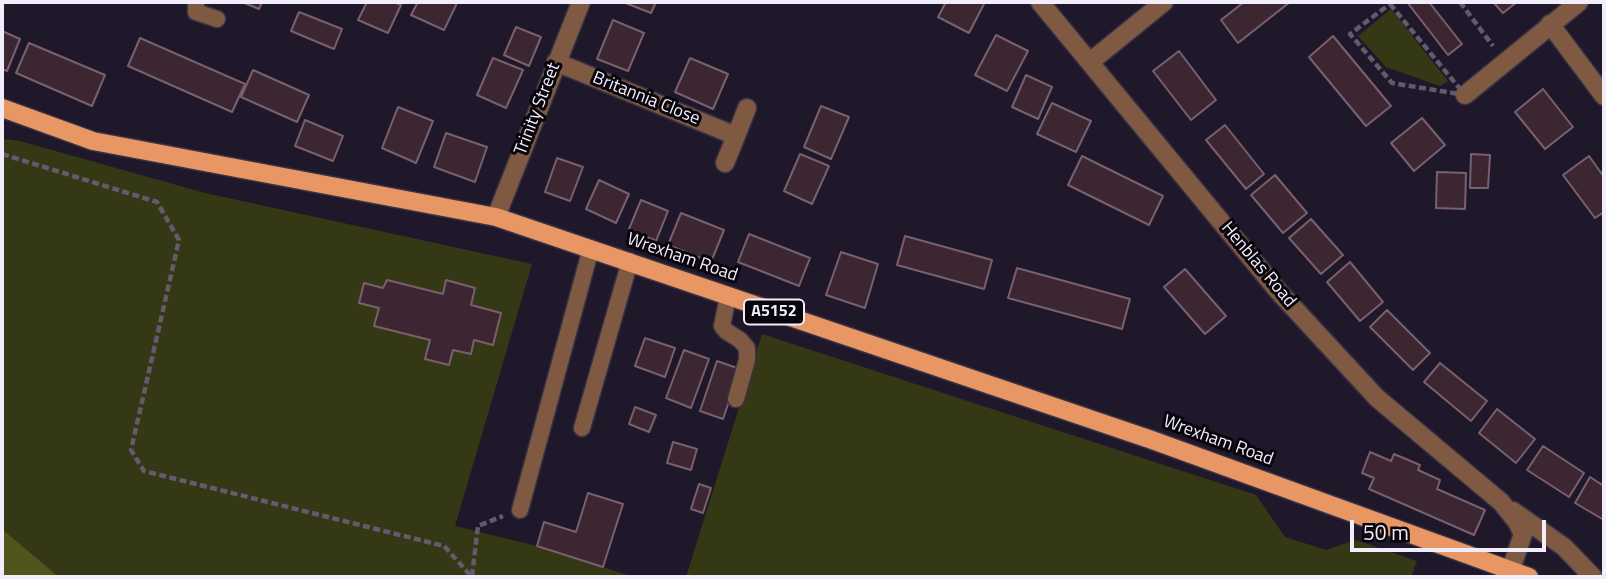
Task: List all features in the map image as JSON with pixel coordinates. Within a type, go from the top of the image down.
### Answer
[{"type":"main road","name":"Wrexham Road","points":[[2,108],[93,141],[496,217],[1152,440],[1530,577]]},
{"type":"street","name":"Trinity Street","points":[[496,217],[581,2]]},
{"type":"street","name":"Henblas Road","points":[[1040,2],[1279,292],[1377,398],[1501,502],[1564,547],[1593,577]]},
{"type":"street","points":[[1090,62],[1164,2]]},
{"type":"street","points":[[1465,95],[1579,2]]},
{"type":"street","points":[[1550,24],[1604,96]]},
{"type":"street","name":"Britannia Close","points":[[556,62],[736,136]]},
{"type":"street","points":[[724,163],[747,108]]},
{"type":"street","name":"Henblas Road","points":[[1501,502],[1523,534],[1511,569]]},
{"type":"lane","points":[[196,2],[196,12],[217,19]]},
{"type":"lane","points":[[520,509],[591,248]]},
{"type":"lane","points":[[582,428],[630,261]]},
{"type":"lane","points":[[728,296],[722,326],[747,348],[747,360],[736,399]]},
{"type":"path","points":[[1460,2],[1504,62]]},
{"type":"path","points":[[1390,3],[1465,95],[1392,83],[1350,34],[1390,3]]},
{"type":"path","points":[[2,154],[157,202],[180,240],[131,450],[144,471],[444,546],[472,576]]},
{"type":"path","points":[[472,576],[478,526],[520,509]]},
{"type":"green space","points":[[1391,9],[1448,81],[1440,86],[1386,67],[1358,36]]},
{"type":"green space","points":[[2,139],[20,141],[205,193],[532,264],[455,526],[537,546],[634,577],[59,577],[2,529]]},
{"type":"green space","points":[[762,334],[1256,495],[1285,537],[1326,550],[1356,540],[1417,561],[1411,577],[686,577]]},
{"type":"green space","points":[[2,529],[59,577],[2,577]]},
{"type":"building","points":[[242,2],[262,2],[259,9]]},
{"type":"building","points":[[367,2],[394,2],[401,5],[388,33],[358,20]]},
{"type":"building","points":[[418,2],[457,3],[444,30],[411,15]]},
{"type":"building","points":[[623,2],[656,2],[651,13]]},
{"type":"building","points":[[946,2],[985,2],[969,33],[938,17]]},
{"type":"building","points":[[1244,2],[1290,2],[1238,43],[1221,20]]},
{"type":"building","points":[[1407,2],[1429,2],[1462,44],[1448,55]]},
{"type":"building","points":[[1493,2],[1517,2],[1503,13]]},
{"type":"building","points":[[299,12],[342,29],[334,49],[291,31]]},
{"type":"building","points":[[613,20],[644,33],[628,71],[597,59]]},
{"type":"building","points":[[516,27],[541,37],[529,66],[504,55]]},
{"type":"building","points":[[2,31],[20,39],[7,71],[2,69]]},
{"type":"building","points":[[996,35],[1028,51],[1007,91],[975,75]]},
{"type":"building","points":[[1333,36],[1391,106],[1366,126],[1309,57]]},
{"type":"building","points":[[140,38],[245,84],[232,112],[128,66]]},
{"type":"building","points":[[29,43],[105,75],[92,106],[16,73]]},
{"type":"building","points":[[1179,51],[1216,100],[1191,120],[1153,71]]},
{"type":"building","points":[[493,58],[523,70],[506,108],[477,95]]},
{"type":"building","points":[[690,58],[728,74],[713,109],[675,92]]},
{"type":"building","points":[[253,70],[309,95],[297,122],[241,97]]},
{"type":"building","points":[[1026,75],[1052,87],[1038,119],[1012,107]]},
{"type":"building","points":[[1543,89],[1573,127],[1545,149],[1515,112]]},
{"type":"building","points":[[1052,103],[1091,121],[1076,152],[1037,134]]},
{"type":"building","points":[[821,106],[849,117],[831,159],[804,147]]},
{"type":"building","points":[[398,107],[433,121],[416,163],[382,148]]},
{"type":"building","points":[[1422,118],[1445,145],[1414,171],[1391,143]]},
{"type":"building","points":[[305,120],[343,136],[333,161],[295,146]]},
{"type":"building","points":[[1225,125],[1264,174],[1246,189],[1206,140]]},
{"type":"building","points":[[446,133],[487,147],[475,182],[434,167]]},
{"type":"building","points":[[800,154],[829,166],[812,204],[784,191]]},
{"type":"building","points":[[1471,154],[1490,155],[1488,188],[1470,188]]},
{"type":"building","points":[[1082,156],[1163,196],[1149,225],[1068,185]]},
{"type":"building","points":[[1589,156],[1604,177],[1604,212],[1595,218],[1563,175]]},
{"type":"building","points":[[557,158],[583,167],[570,201],[545,192]]},
{"type":"building","points":[[1437,172],[1466,173],[1465,209],[1436,208]]},
{"type":"building","points":[[1275,175],[1307,213],[1283,233],[1251,195]]},
{"type":"building","points":[[599,180],[629,194],[616,223],[586,209]]},
{"type":"building","points":[[641,200],[668,211],[656,241],[629,229]]},
{"type":"building","points":[[681,213],[724,230],[711,262],[668,245]]},
{"type":"building","points":[[1311,219],[1343,255],[1321,274],[1289,238]]},
{"type":"building","points":[[749,234],[810,258],[799,286],[738,262]]},
{"type":"building","points":[[905,236],[992,260],[984,289],[897,265]]},
{"type":"building","points":[[841,252],[878,264],[865,308],[826,295]]},
{"type":"building","points":[[1350,262],[1383,302],[1360,321],[1327,282]]},
{"type":"building","points":[[1017,268],[1130,299],[1122,329],[1008,298]]},
{"type":"building","points":[[1185,269],[1226,316],[1205,334],[1164,287]]},
{"type":"building","points":[[387,280],[443,294],[446,280],[475,288],[471,305],[501,313],[493,345],[474,340],[471,354],[453,350],[449,365],[425,359],[430,340],[374,326],[379,308],[359,303],[364,283],[383,288]]},
{"type":"building","points":[[1387,310],[1430,353],[1413,370],[1370,327]]},
{"type":"building","points":[[645,338],[675,348],[665,377],[635,366]]},
{"type":"building","points":[[684,350],[709,359],[691,408],[666,398]]},
{"type":"building","points":[[717,361],[740,369],[723,419],[700,411]]},
{"type":"building","points":[[1440,363],[1487,401],[1471,421],[1424,382]]},
{"type":"building","points":[[635,407],[656,415],[649,432],[629,424]]},
{"type":"building","points":[[1497,409],[1535,439],[1516,463],[1479,433]]},
{"type":"building","points":[[673,442],[697,449],[691,470],[667,463]]},
{"type":"building","points":[[1543,446],[1584,473],[1569,497],[1527,470]]},
{"type":"building","points":[[1370,452],[1391,461],[1394,454],[1420,465],[1418,470],[1440,480],[1437,489],[1485,510],[1474,535],[1369,489],[1374,478],[1362,473]]},
{"type":"building","points":[[1590,477],[1604,486],[1604,520],[1575,503]]},
{"type":"building","points":[[699,484],[711,488],[703,513],[691,509]]},
{"type":"building","points":[[588,493],[623,504],[603,567],[537,546],[544,522],[576,532]]}]
